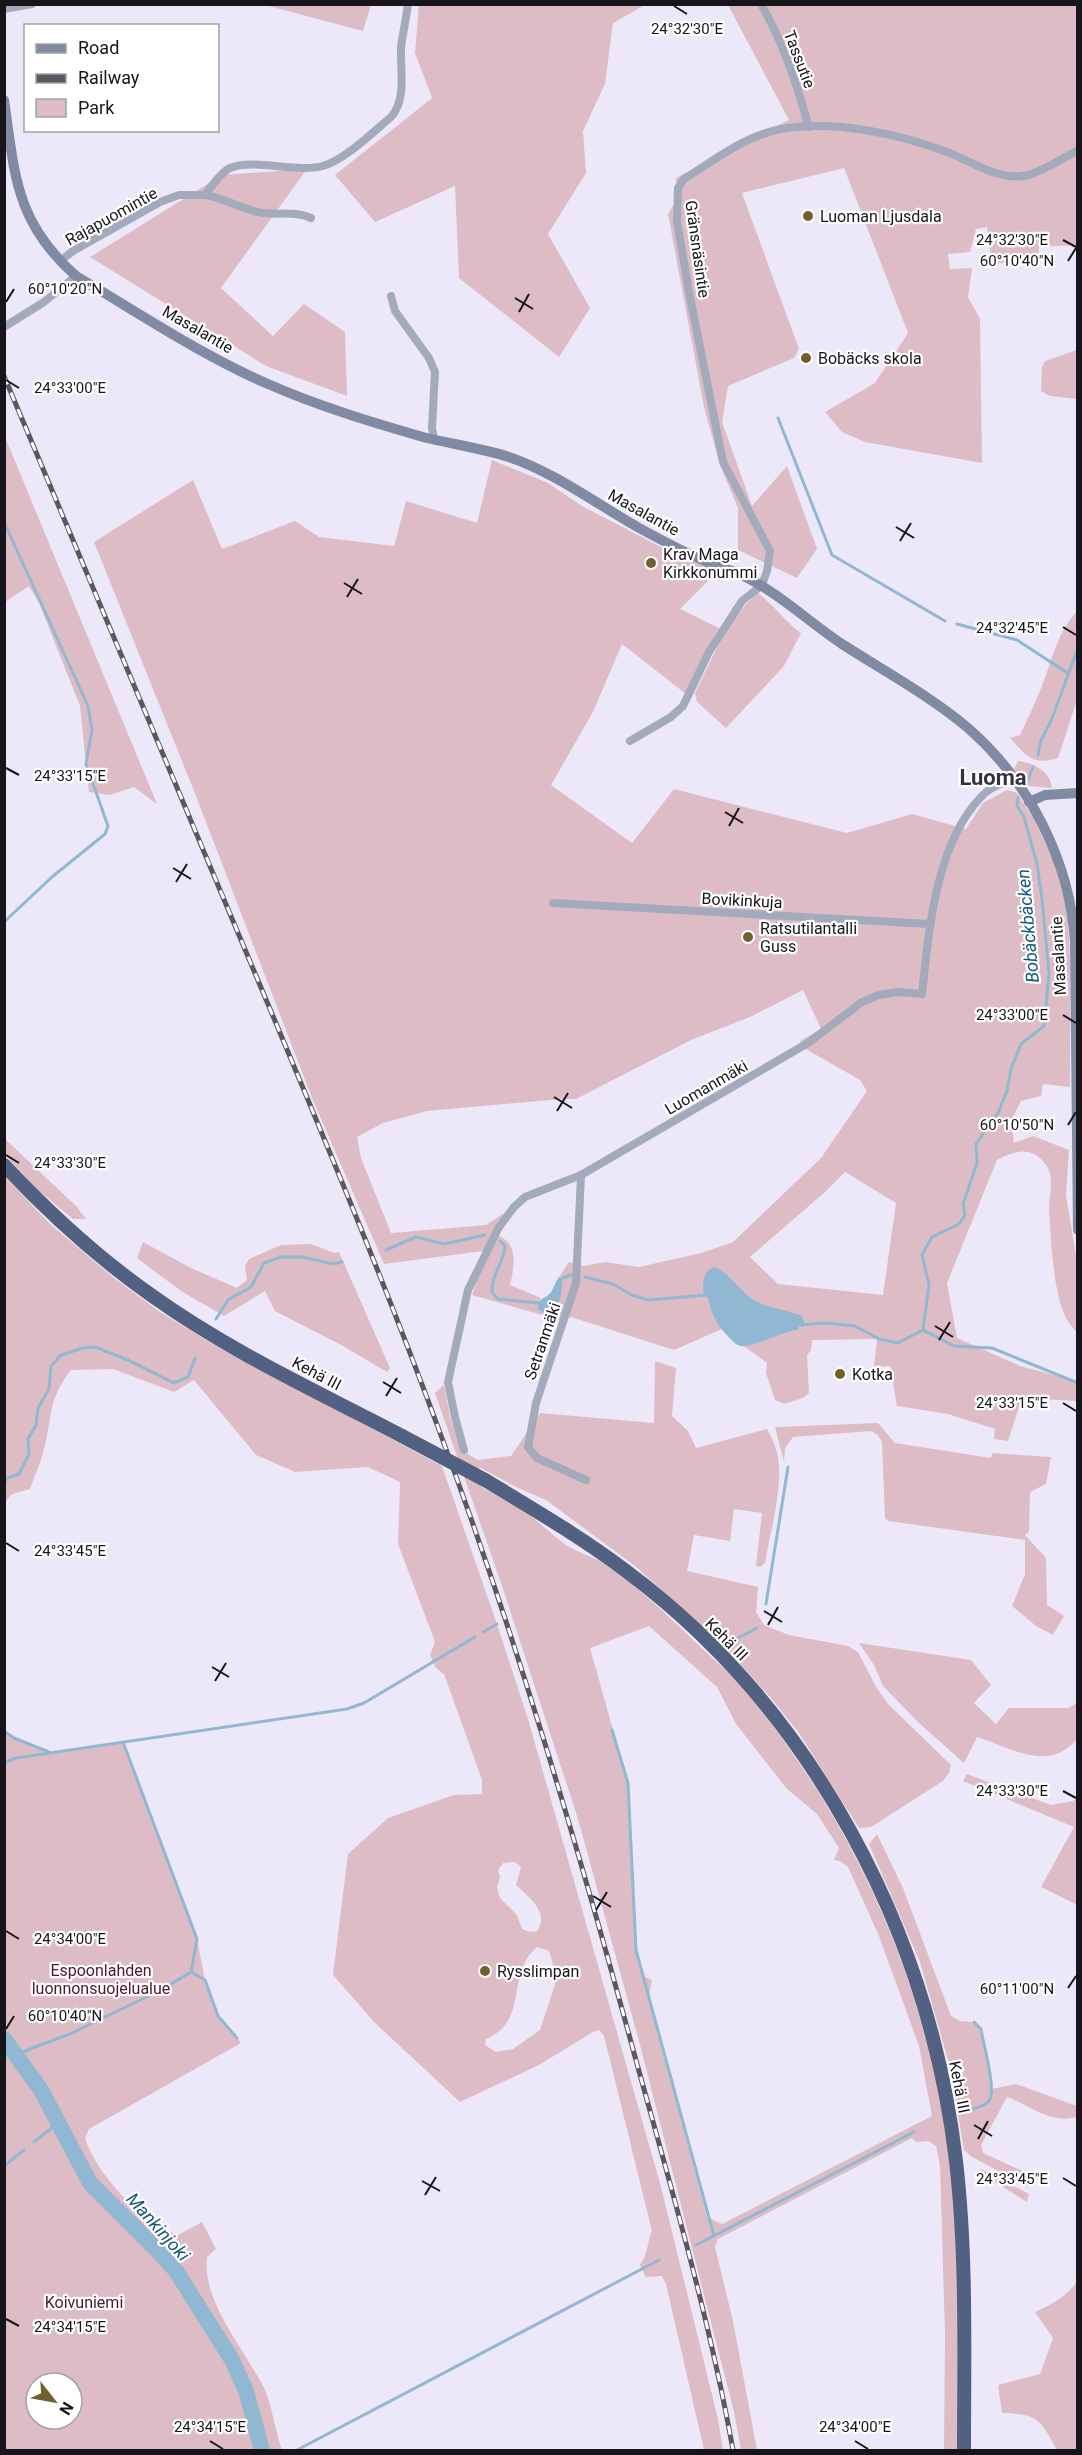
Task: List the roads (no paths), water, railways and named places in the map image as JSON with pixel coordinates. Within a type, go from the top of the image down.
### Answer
[{"type":"highway","name":"Kehä III","points":[[4,1165],[73,1234],[152,1296],[255,1359],[485,1480],[568,1530],[627,1571],[705,1639],[734,1669],[789,1735],[845,1820],[874,1875],[911,1965],[931,2026],[946,2096],[956,2160],[962,2229],[964,2451]]},
{"type":"street","points":[[4,9],[32,4]]},
{"type":"street","points":[[205,195],[229,168],[246,165],[324,166],[343,156],[391,117],[400,99],[402,47],[408,4]]},
{"type":"street","name":"Tassutie","points":[[761,4],[774,27],[801,98],[809,127]]},
{"type":"street","name":"Masalantie","points":[[4,100],[14,170],[24,208],[42,239],[76,276],[219,360],[267,384],[328,408],[530,465],[641,530],[762,585],[811,623],[966,727],[991,750],[1029,802],[1051,843],[1064,876],[1072,914],[1075,942],[1077,1230]]},
{"type":"street","name":"Gränsnäsintie","points":[[762,585],[770,551],[723,462],[689,292],[677,221],[678,188],[684,179],[744,141],[780,130],[809,127],[839,127],[894,136],[947,152],[989,172],[1003,175],[1030,174],[1077,150]]},
{"type":"street","name":"Rajapuomintie","points":[[60,261],[73,251],[160,202],[179,195],[217,197],[262,213],[300,213],[311,218]]},
{"type":"street","points":[[4,327],[44,302],[76,276]]},
{"type":"street","points":[[391,296],[395,311],[429,358],[435,372],[432,428],[434,439]]},
{"type":"street","points":[[630,741],[671,717],[683,706],[714,643],[742,601],[762,585]]},
{"type":"street","name":"Luomanmäki","points":[[464,1450],[454,1417],[448,1382],[468,1290],[499,1227],[519,1202],[525,1197],[581,1175],[808,1043],[862,1002],[879,995],[898,992],[922,994],[930,924],[949,847],[961,824],[981,796],[992,788],[1014,780]]},
{"type":"street","points":[[1029,802],[1045,795],[1077,793]]},
{"type":"street","name":"Bovikinkuja","points":[[553,903],[930,924]]},
{"type":"street","name":"Setranmäki","points":[[581,1175],[576,1282],[536,1403],[528,1447],[537,1458],[586,1480]]},
{"type":"water","points":[[714,1267],[725,1273],[754,1300],[802,1316],[805,1325],[799,1326],[798,1330],[757,1343],[741,1346],[736,1344],[723,1331],[712,1311],[708,1297],[704,1295],[704,1279],[707,1272]]},
{"type":"water","points":[[559,1277],[563,1278],[560,1300],[556,1309],[547,1315],[538,1309],[538,1305],[549,1295]]},
{"type":"waterway","points":[[778,418],[832,555],[945,621]]},
{"type":"waterway","points":[[4,522],[88,706],[92,730],[86,764],[108,826],[105,834],[52,877],[4,922]]},
{"type":"waterway","points":[[957,624],[1017,640],[1069,674]]},
{"type":"waterway","points":[[1038,755],[1041,740],[1051,721],[1078,648]]},
{"type":"waterway","points":[[1027,782],[1033,767]]},
{"type":"waterway","name":"Bobäckbäcken","points":[[800,1325],[825,1323],[855,1326],[879,1339],[898,1343],[923,1330],[929,1285],[922,1255],[932,1237],[959,1224],[965,1215],[963,1204],[977,1163],[976,1144],[998,1113],[1021,1044],[1044,1026],[1049,973],[1042,899],[1037,864],[1024,817],[1017,806],[1018,798]]},
{"type":"waterway","name":"Bobäckbäcken","points":[[386,1250],[416,1237],[444,1244],[485,1235]]},
{"type":"waterway","name":"Bobäckbäcken","points":[[500,1241],[505,1246],[493,1280],[492,1292],[498,1299],[538,1303]]},
{"type":"waterway","name":"Bobäckbäcken","points":[[216,1319],[228,1300],[251,1287],[264,1263],[281,1257],[302,1257],[333,1264],[342,1262]]},
{"type":"waterway","name":"Bobäckbäcken","points":[[563,1278],[571,1275]]},
{"type":"waterway","name":"Bobäckbäcken","points":[[585,1277],[613,1284],[632,1295],[648,1300],[707,1295]]},
{"type":"waterway","points":[[923,1330],[954,1346],[992,1348],[1078,1383]]},
{"type":"waterway","name":"Bobäckbäcken","points":[[4,1483],[7,1478],[19,1474],[29,1454],[28,1439],[36,1425],[38,1408],[49,1389],[51,1366],[61,1355],[95,1347],[128,1360],[174,1383],[188,1377],[195,1358]]},
{"type":"waterway","points":[[766,1604],[788,1467]]},
{"type":"waterway","points":[[483,1632],[497,1624]]},
{"type":"waterway","points":[[725,1648],[732,1641],[757,1628]]},
{"type":"waterway","points":[[4,1763],[16,1758],[347,1709],[364,1703],[475,1637]]},
{"type":"waterway","points":[[612,1730],[628,1783],[636,1950],[714,2236]]},
{"type":"waterway","points":[[4,1731],[14,1738],[49,1752]]},
{"type":"waterway","points":[[123,1742],[197,1939],[191,1972]]},
{"type":"waterway","points":[[17,2054],[72,2033],[163,1989],[191,1972],[205,1980],[218,2016],[237,2038]]},
{"type":"waterway","points":[[972,2109],[989,2101],[991,2095],[989,2066],[981,2029],[974,2022]]},
{"type":"waterway","name":"Mankinjoki","points":[[4,2039],[41,2090],[90,2183],[176,2271],[232,2360],[246,2391],[262,2450]]},
{"type":"waterway","points":[[34,2142],[58,2123]]},
{"type":"waterway","points":[[696,2245],[914,2132]]},
{"type":"waterway","points":[[4,2166],[24,2150]]},
{"type":"waterway","points":[[297,2450],[659,2260]]},
{"type":"railway","points":[[4,376],[351,1203],[418,1373],[467,1507],[544,1739],[612,1974],[701,2300],[733,2450]]},
{"type":"place","name":"Luoman Ljusdala","points":[[808,216]]},
{"type":"place","name":"Bobäcks skola","points":[[806,358]]},
{"type":"place","name":"Krav Maga Kirkkonummi","points":[[651,563]]},
{"type":"place","name":"Ratsutilantalli Guss","points":[[748,937]]},
{"type":"place","name":"Kotka","points":[[840,1374]]},
{"type":"place","name":"Rysslimpan","points":[[485,1971]]},
{"type":"district","name":"Luoma","points":[[993,777]]},
{"type":"park label","name":"Espoonlahden luonnonsuojelualue","points":[[101,1979]]},
{"type":"park label","name":"Koivuniemi","points":[[84,2302]]}]
